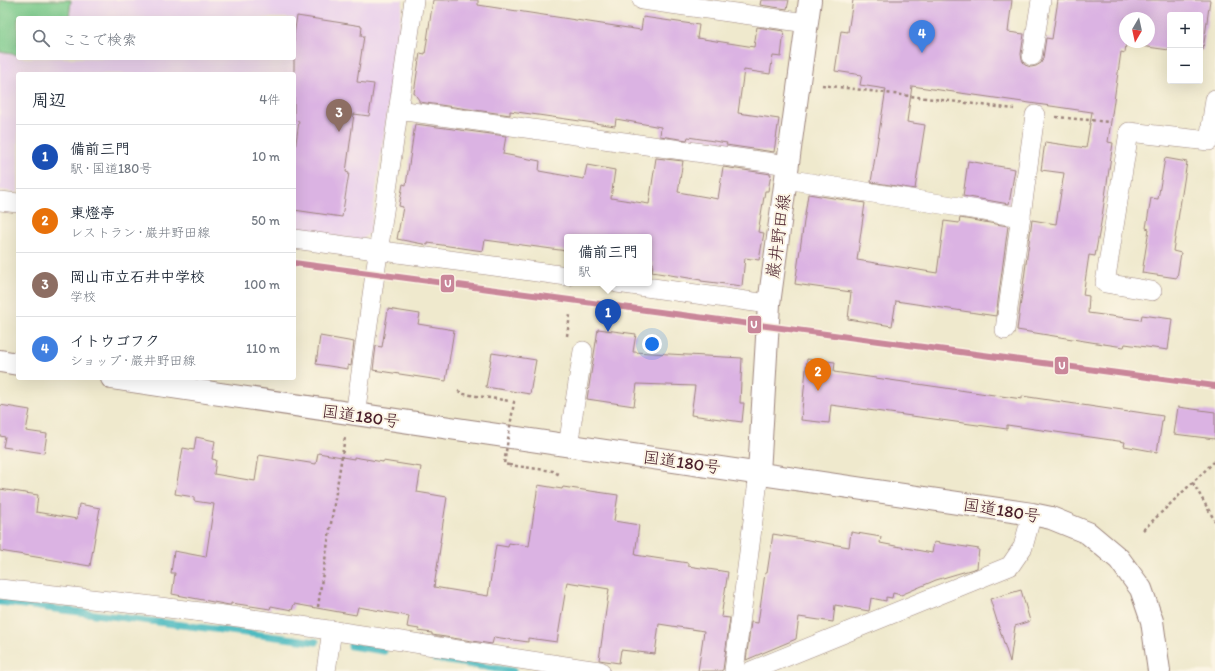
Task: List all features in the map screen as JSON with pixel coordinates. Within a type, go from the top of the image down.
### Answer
[{"type":"main road","name":"巌井野田線","points":[[759,473],[769,304],[810,0]]},
{"type":"main road","points":[[0,361],[16,364]]},
{"type":"main road","name":"国道180号","points":[[125,380],[759,473],[1051,518],[1088,533],[1119,559],[1140,589],[1152,621],[1159,671]]},
{"type":"main road","points":[[1147,671],[1152,621]]},
{"type":"main road","points":[[1152,621],[1174,671]]},
{"type":"street","points":[[352,414],[378,250],[414,0]]},
{"type":"street","points":[[642,0],[807,24]]},
{"type":"street","points":[[1032,56],[1041,0]]},
{"type":"street","points":[[1152,291],[1105,283],[1129,132],[1209,141],[1215,99]]},
{"type":"street","points":[[398,110],[787,172],[1021,217]]},
{"type":"street","points":[[1005,330],[1035,115]]},
{"type":"street","points":[[0,201],[16,203]]},
{"type":"street","points":[[296,239],[564,276]]},
{"type":"street","points":[[639,286],[769,304]]},
{"type":"street","points":[[568,446],[583,351]]},
{"type":"street","points":[[734,671],[759,473]]},
{"type":"street","points":[[751,671],[1010,566],[1023,547],[1032,514]]},
{"type":"street","points":[[0,589],[132,603],[324,629],[476,654],[600,671]]},
{"type":"street","points":[[324,629],[326,671]]},
{"type":"path","points":[[799,82],[1028,111],[1035,115],[1118,122],[1129,132]]},
{"type":"path","points":[[566,340],[570,314]]},
{"type":"path","points":[[458,391],[464,394],[514,402],[504,464],[553,471],[560,476]]},
{"type":"path","points":[[324,629],[321,585],[352,414]]},
{"type":"path","points":[[1143,530],[1215,461]]},
{"type":"path","points":[[1193,483],[1215,521]]},
{"type":"shaded area","points":[[0,0],[403,0],[370,233],[361,240],[296,231],[296,72],[16,72],[16,193],[0,190]]},
{"type":"green space","points":[[0,0],[71,0],[69,16],[16,16],[16,55],[0,52]]},
{"type":"building","points":[[433,0],[478,0],[478,5],[641,30],[643,17],[699,25],[697,38],[754,47],[757,27],[784,31],[781,57],[773,56],[770,74],[744,70],[738,113],[779,119],[774,152],[726,145],[727,143],[688,137],[687,140],[660,136],[661,127],[616,119],[615,126],[510,111],[510,115],[419,102],[414,93],[420,53],[425,54]]},
{"type":"building","points":[[761,0],[789,0],[787,9],[760,5]]},
{"type":"building","points":[[853,0],[1012,0],[1008,32],[1024,34],[1021,54],[1022,60],[1025,65],[1031,67],[1041,63],[1046,38],[1052,39],[1058,0],[1210,0],[1203,50],[1203,12],[1167,12],[1167,50],[1155,48],[1155,12],[1119,12],[1119,48],[1126,48],[1125,53],[1121,52],[1108,142],[1113,143],[1101,223],[1095,256],[1089,255],[1083,295],[1089,296],[1088,313],[1141,320],[1142,315],[1172,319],[1168,350],[1125,344],[1124,347],[1017,330],[1032,220],[1056,224],[1064,173],[1041,170],[1045,142],[1086,148],[1092,112],[912,86],[907,122],[925,125],[915,189],[871,182],[886,89],[860,85],[862,75],[835,71],[841,31],[848,32]]},
{"type":"building","points":[[297,16],[362,26],[361,36],[364,36],[357,82],[374,84],[369,116],[354,114],[346,172],[349,173],[342,217],[296,210],[296,143],[299,121],[296,120],[296,72],[294,72],[294,60],[296,60]]},
{"type":"building","points":[[415,124],[506,136],[503,154],[540,161],[539,171],[584,179],[587,165],[615,170],[611,198],[649,204],[656,158],[683,161],[678,192],[718,199],[723,167],[771,174],[768,191],[765,191],[758,232],[764,233],[759,260],[745,258],[742,286],[701,281],[652,272],[652,234],[564,234],[564,251],[485,240],[483,251],[428,243],[428,245],[397,239],[403,207],[399,206],[403,184],[406,185]]},
{"type":"building","points":[[1165,158],[1187,162],[1173,251],[1181,253],[1177,278],[1142,273],[1149,229],[1146,228],[1151,198],[1158,199]]},
{"type":"building","points":[[968,161],[1015,169],[1009,204],[963,196]]},
{"type":"building","points":[[808,194],[865,203],[857,260],[937,273],[944,221],[959,223],[960,218],[1008,226],[996,316],[896,301],[892,326],[848,319],[851,292],[795,284]]},
{"type":"building","points":[[388,309],[420,314],[418,324],[454,330],[446,381],[373,370],[376,346],[382,347]]},
{"type":"building","points":[[598,329],[636,334],[633,352],[742,358],[740,403],[744,403],[742,422],[691,415],[695,386],[637,384],[634,406],[587,399]]},
{"type":"building","points":[[320,336],[354,342],[351,366],[348,365],[348,369],[316,364]]},
{"type":"building","points":[[492,353],[536,360],[530,394],[486,387]]},
{"type":"building","points":[[807,359],[835,362],[834,372],[1022,399],[1022,396],[1163,416],[1157,452],[1124,446],[1125,442],[1007,425],[1007,429],[831,405],[829,423],[801,420]]},
{"type":"building","points":[[0,405],[30,410],[26,431],[47,434],[44,453],[3,447],[5,437],[0,436]]},
{"type":"building","points":[[1178,407],[1215,412],[1215,439],[1174,434]]},
{"type":"building","points":[[196,437],[215,441],[212,459],[216,460],[214,474],[255,481],[259,455],[316,464],[318,453],[421,467],[417,492],[447,497],[434,587],[488,596],[496,545],[508,547],[509,543],[529,546],[538,485],[618,495],[614,521],[639,525],[635,555],[688,563],[688,566],[728,572],[721,617],[730,618],[723,670],[698,671],[704,631],[659,624],[655,654],[621,650],[619,663],[599,660],[609,589],[567,582],[557,642],[528,638],[528,642],[494,637],[492,644],[432,635],[432,633],[418,631],[419,629],[407,627],[409,616],[358,607],[356,615],[294,604],[292,610],[271,606],[270,609],[231,603],[231,605],[229,605],[172,594],[175,573],[171,573],[174,551],[206,557],[214,504],[194,501],[194,497],[175,494],[183,448],[194,450]]},
{"type":"building","points":[[0,489],[38,495],[36,512],[77,519],[79,504],[100,508],[90,566],[0,551]]},
{"type":"building","points":[[851,532],[881,537],[880,543],[932,553],[934,542],[979,549],[977,568],[936,580],[901,595],[893,593],[892,598],[886,597],[886,601],[871,598],[869,611],[835,605],[833,622],[799,617],[796,639],[746,660],[751,622],[758,623],[765,573],[767,573],[773,534],[849,547]]},
{"type":"building","points":[[1021,590],[1030,621],[1015,626],[1010,662],[990,599]]},
{"type":"waterway","points":[[0,602],[316,642]]},
{"type":"waterway","points":[[351,646],[384,651]]},
{"type":"waterway","points":[[435,659],[513,671]]},
{"type":"transit line","name":"U","points":[[296,263],[1215,386]]},
{"type":"place","name":"イトウゴフク","points":[[922,53]]},
{"type":"place","name":"岡山市立石井中学校","points":[[339,132]]},
{"type":"place","name":"備前三門","points":[[608,332]]},
{"type":"place","name":"東燈亭","points":[[818,391]]}]
